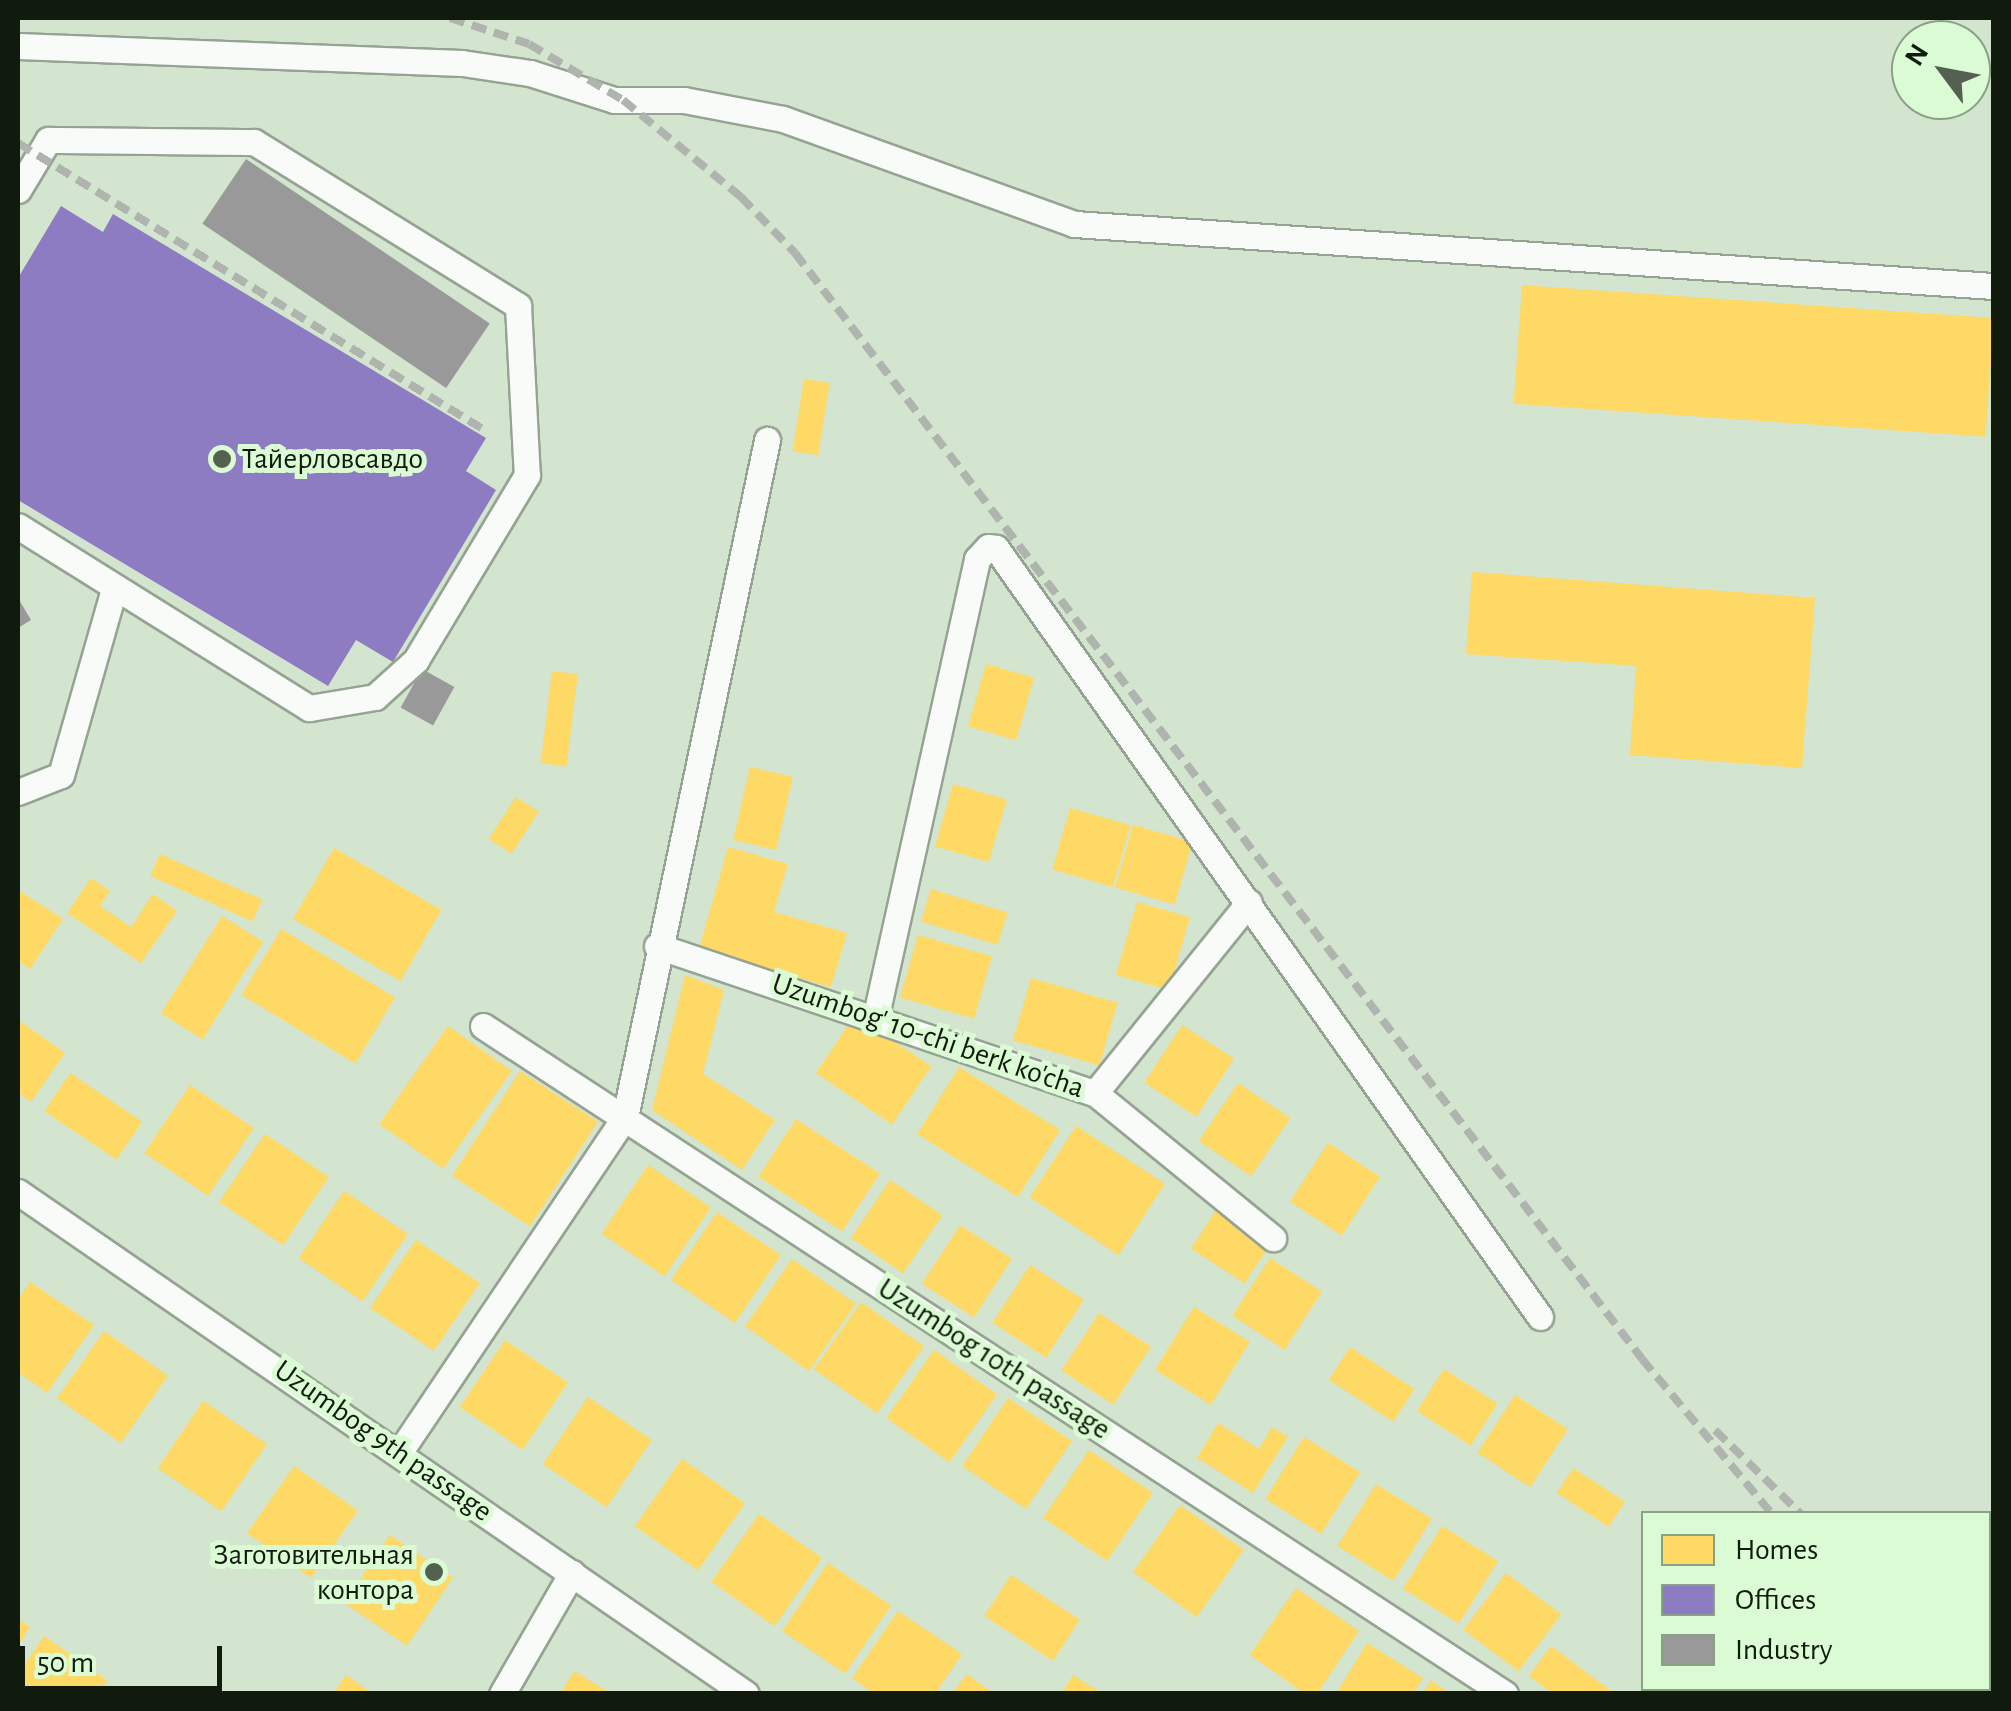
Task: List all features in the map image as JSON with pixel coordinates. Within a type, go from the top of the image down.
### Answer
[{"type":"street","points":[[18,46],[462,63],[530,73],[614,100],[684,100],[783,119],[1074,224],[1994,286]]},
{"type":"street","points":[[18,190],[48,140],[254,142],[518,306],[526,475],[416,660],[375,697],[310,708],[18,526]]},
{"type":"street","points":[[400,1450],[625,1118],[657,946],[767,440]]},
{"type":"street","points":[[876,1015],[977,559],[988,547],[1005,556],[1540,1317]]},
{"type":"street","points":[[18,792],[61,775],[114,589]]},
{"type":"street","points":[[1094,1093],[1249,902]]},
{"type":"street","name":"Uzumbog' 10-chi berk ko'cha","points":[[657,946],[876,1015],[1094,1093],[1274,1238]]},
{"type":"street","name":"Uzumbog 10th passage","points":[[483,1026],[1505,1694]]},
{"type":"street","name":"Uzumbog 9th passage","points":[[18,1192],[400,1450],[746,1694]]},
{"type":"street","points":[[502,1694],[572,1573]]},
{"type":"building: Homes","points":[[1522,285],[1994,318],[1986,437],[1514,404]]},
{"type":"building: Homes","points":[[804,379],[830,383],[818,455],[793,451]]},
{"type":"building: Homes","points":[[1472,572],[1815,598],[1802,768],[1630,755],[1636,666],[1466,654]]},
{"type":"building: Homes","points":[[986,664],[1034,678],[1016,740],[968,726]]},
{"type":"building: Homes","points":[[552,671],[578,674],[566,766],[541,763]]},
{"type":"building: Homes","points":[[750,767],[793,777],[776,850],[733,840]]},
{"type":"building: Homes","points":[[953,784],[1007,799],[989,862],[935,846]]},
{"type":"building: Homes","points":[[516,797],[539,812],[511,854],[489,839]]},
{"type":"building: Homes","points":[[1070,808],[1131,825],[1113,887],[1052,870]]},
{"type":"building: Homes","points":[[1133,825],[1193,842],[1175,905],[1115,887]]},
{"type":"building: Homes","points":[[728,847],[788,864],[774,912],[847,933],[831,987],[699,949]]},
{"type":"building: Homes","points":[[334,848],[441,910],[400,981],[293,919]]},
{"type":"building: Homes","points":[[160,854],[262,900],[253,921],[150,876]]},
{"type":"building: Homes","points":[[91,878],[110,891],[100,906],[131,927],[153,894],[177,911],[141,963],[67,913]]},
{"type":"building: Homes","points":[[931,889],[1008,912],[998,945],[921,922]]},
{"type":"building: Homes","points":[[18,890],[63,919],[30,969],[18,961]]},
{"type":"building: Homes","points":[[1137,902],[1190,917],[1169,990],[1116,975]]},
{"type":"building: Homes","points":[[222,916],[264,942],[203,1039],[161,1014]]},
{"type":"building: Homes","points":[[281,929],[395,998],[355,1064],[241,995]]},
{"type":"building: Homes","points":[[918,935],[992,956],[974,1019],[900,997]]},
{"type":"building: Homes","points":[[685,975],[724,990],[703,1074],[775,1120],[742,1170],[652,1110]]},
{"type":"building: Homes","points":[[1031,978],[1118,1003],[1100,1065],[1013,1040]]},
{"type":"building: Homes","points":[[855,1015],[931,1066],[892,1124],[816,1073]]},
{"type":"building: Homes","points":[[18,1020],[65,1053],[31,1102],[18,1093]]},
{"type":"building: Homes","points":[[1182,1025],[1234,1059],[1196,1117],[1144,1083]]},
{"type":"building: Homes","points":[[448,1026],[512,1071],[443,1169],[379,1124]]},
{"type":"building: Homes","points":[[959,1067],[1060,1130],[1018,1197],[917,1134]]},
{"type":"building: Homes","points":[[520,1071],[598,1122],[530,1226],[452,1176]]},
{"type":"building: Homes","points":[[70,1073],[142,1122],[116,1160],[44,1111]]},
{"type":"building: Homes","points":[[1238,1083],[1290,1118],[1251,1176],[1199,1141]]},
{"type":"building: Homes","points":[[190,1085],[254,1128],[208,1196],[144,1153]]},
{"type":"building: Homes","points":[[796,1119],[880,1173],[842,1231],[758,1177]]},
{"type":"building: Homes","points":[[1076,1126],[1165,1184],[1119,1255],[1030,1197]]},
{"type":"building: Homes","points":[[265,1134],[329,1177],[283,1245],[219,1202]]},
{"type":"building: Homes","points":[[1328,1143],[1380,1177],[1342,1235],[1290,1202]]},
{"type":"building: Homes","points":[[648,1165],[711,1207],[665,1276],[602,1234]]},
{"type":"building: Homes","points":[[890,1180],[942,1215],[903,1273],[851,1238]]},
{"type":"building: Homes","points":[[344,1191],[408,1234],[363,1301],[299,1258]]},
{"type":"building: Homes","points":[[1216,1210],[1270,1245],[1245,1283],[1191,1249]]},
{"type":"building: Homes","points":[[717,1212],[781,1255],[735,1323],[671,1280]]},
{"type":"building: Homes","points":[[960,1225],[1012,1259],[974,1317],[922,1284]]},
{"type":"building: Homes","points":[[416,1240],[480,1283],[434,1351],[370,1308]]},
{"type":"building: Homes","points":[[1270,1258],[1322,1292],[1284,1350],[1232,1316]]},
{"type":"building: Homes","points":[[792,1259],[856,1304],[809,1371],[745,1326]]},
{"type":"building: Homes","points":[[1030,1265],[1084,1300],[1046,1358],[992,1323]]},
{"type":"building: Homes","points":[[30,1282],[94,1325],[47,1393],[18,1372],[18,1300]]},
{"type":"building: Homes","points":[[861,1302],[924,1346],[877,1413],[814,1369]]},
{"type":"building: Homes","points":[[1194,1307],[1250,1342],[1211,1405],[1155,1370]]},
{"type":"building: Homes","points":[[1099,1313],[1151,1347],[1113,1405],[1061,1371]]},
{"type":"building: Homes","points":[[104,1331],[168,1376],[121,1443],[57,1398]]},
{"type":"building: Homes","points":[[505,1340],[568,1382],[523,1450],[460,1407]]},
{"type":"building: Homes","points":[[1350,1347],[1415,1389],[1393,1422],[1329,1380]]},
{"type":"building: Homes","points":[[934,1350],[997,1394],[949,1462],[886,1418]]},
{"type":"building: Homes","points":[[1444,1369],[1498,1404],[1470,1446],[1417,1411]]},
{"type":"building: Homes","points":[[1515,1395],[1568,1429],[1530,1487],[1477,1453]]},
{"type":"building: Homes","points":[[588,1397],[652,1440],[607,1507],[543,1464]]},
{"type":"building: Homes","points":[[1008,1398],[1072,1441],[1026,1509],[962,1466]]},
{"type":"building: Homes","points":[[203,1401],[267,1444],[222,1511],[158,1468]]},
{"type":"building: Homes","points":[[1218,1423],[1259,1449],[1272,1427],[1288,1437],[1253,1493],[1197,1458]]},
{"type":"building: Homes","points":[[1304,1437],[1360,1472],[1321,1534],[1265,1499]]},
{"type":"building: Homes","points":[[1089,1450],[1153,1493],[1107,1561],[1043,1518]]},
{"type":"building: Homes","points":[[682,1459],[745,1503],[698,1570],[635,1526]]},
{"type":"building: Homes","points":[[294,1466],[358,1511],[311,1578],[247,1533]]},
{"type":"building: Homes","points":[[1573,1468],[1625,1502],[1609,1527],[1557,1493]]},
{"type":"building: Homes","points":[[1376,1484],[1432,1519],[1393,1581],[1337,1546]]},
{"type":"building: Homes","points":[[1180,1505],[1244,1550],[1197,1617],[1133,1572]]},
{"type":"building: Homes","points":[[759,1514],[822,1558],[774,1626],[711,1582]]},
{"type":"building: Homes","points":[[1442,1526],[1498,1561],[1459,1624],[1403,1589]]},
{"type":"building: Homes","points":[[390,1535],[453,1577],[407,1645],[344,1603]]},
{"type":"building: Homes","points":[[828,1563],[891,1605],[845,1673],[782,1631]]},
{"type":"building: Homes","points":[[1506,1573],[1561,1615],[1518,1671],[1463,1630]]},
{"type":"building: Homes","points":[[1011,1575],[1080,1620],[1053,1661],[984,1616]]},
{"type":"building: Homes","points":[[1296,1588],[1359,1631],[1317,1694],[1305,1694],[1250,1655]]},
{"type":"building: Homes","points":[[898,1611],[962,1654],[935,1694],[874,1694],[852,1678]]},
{"type":"building: Homes","points":[[18,1619],[30,1627],[18,1646]]},
{"type":"building: Homes","points":[[44,1636],[107,1680],[98,1694],[18,1694],[18,1675]]},
{"type":"building: Homes","points":[[1367,1643],[1423,1678],[1413,1694],[1336,1694]]},
{"type":"building: Homes","points":[[1551,1646],[1615,1694],[1553,1694],[1529,1676]]},
{"type":"building: Homes","points":[[574,1671],[612,1694],[560,1694]]},
{"type":"building: Homes","points":[[967,1674],[994,1694],[952,1694]]},
{"type":"building: Homes","points":[[346,1675],[373,1694],[333,1694]]},
{"type":"building: Homes","points":[[1073,1675],[1103,1694],[1061,1694]]},
{"type":"building: Homes","points":[[1431,1680],[1450,1694],[1422,1694]]},
{"type":"building: Offices","points":[[61,206],[103,232],[113,214],[486,438],[466,471],[496,490],[393,662],[356,640],[328,686],[18,500],[18,278]]},
{"type":"building: Industry","points":[[246,159],[490,323],[446,388],[202,224]]},
{"type":"building: Industry","points":[[18,598],[31,620],[18,628]]},
{"type":"building: Industry","points":[[422,669],[454,687],[433,725],[401,707]]},
{"type":"railway","points":[[450,18],[529,44],[623,100],[741,197],[795,253],[1642,1359],[1769,1511]]},
{"type":"railway","points":[[18,143],[486,431]]},
{"type":"railway","points":[[1715,1430],[1798,1511]]},
{"type":"railway","points":[[1951,1691],[1954,1694]]},
{"type":"place","name":"Тайерловсавдо","points":[[222,459]]},
{"type":"place","name":"Заготовительная контора","points":[[434,1572]]}]
